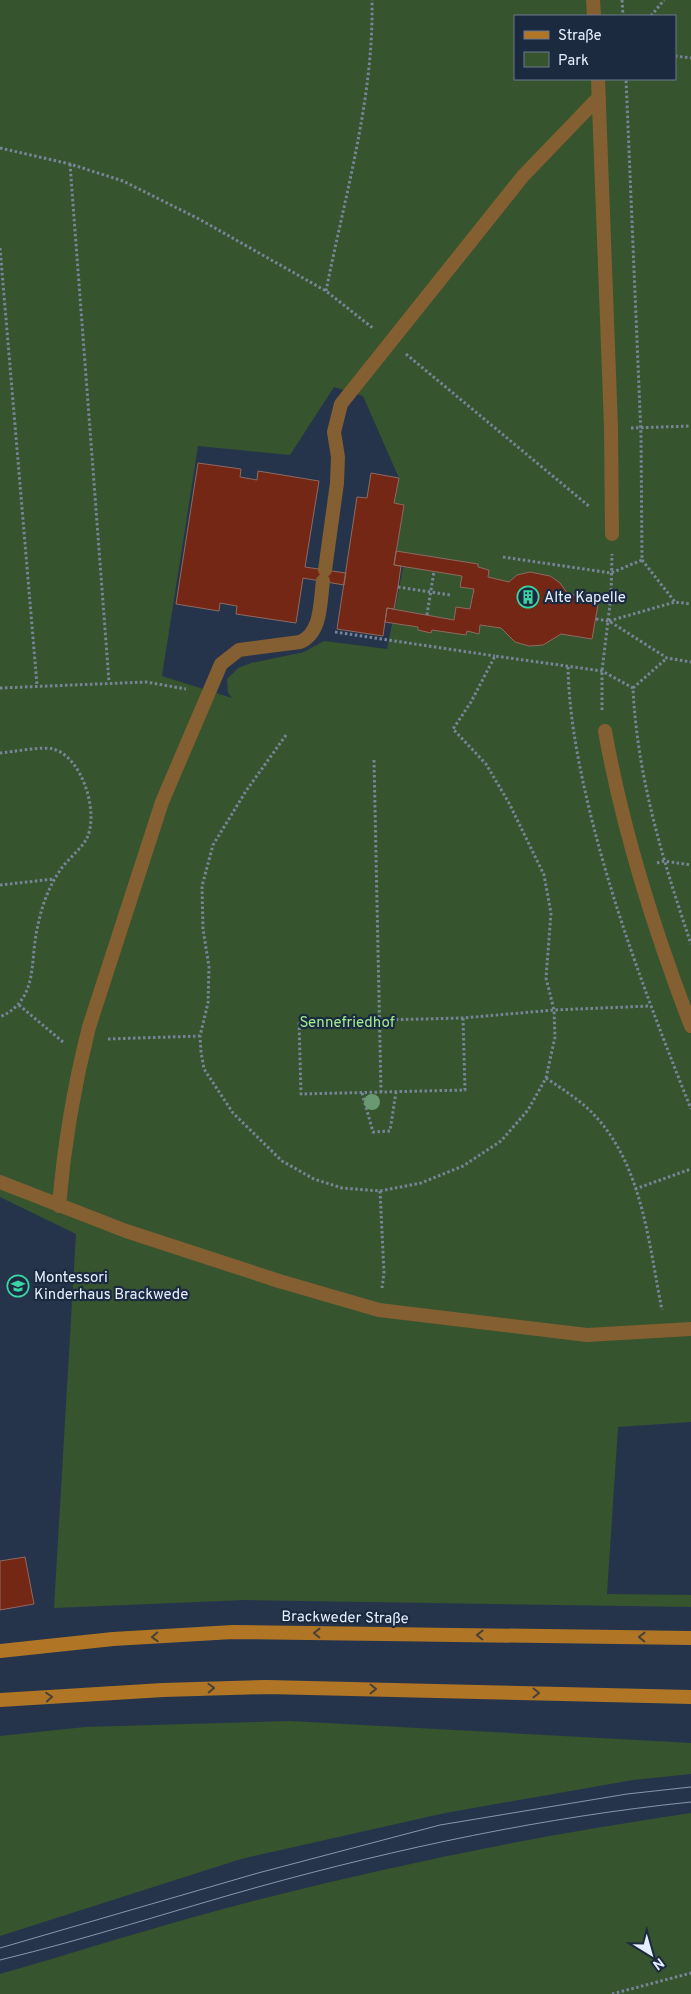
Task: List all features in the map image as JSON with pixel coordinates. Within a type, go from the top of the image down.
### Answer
[{"type":"main road","name":"Brackweder Straße","points":[[0,1650],[113,1639],[233,1632],[691,1638]]},
{"type":"main road","points":[[0,1700],[163,1690],[267,1687],[691,1697]]},
{"type":"lane","points":[[594,0],[594,15]]},
{"type":"lane","points":[[598,80],[611,427],[612,534]]},
{"type":"lane","points":[[59,1206],[63,1158],[86,1039],[162,802],[206,694],[221,664],[239,650],[300,642],[310,638],[315,629],[337,483],[338,457],[334,432],[341,404],[523,176],[599,97]]},
{"type":"lane","points":[[605,731],[614,781],[638,869],[655,925],[691,1026]]},
{"type":"lane","points":[[0,1182],[126,1231],[261,1275],[380,1310],[587,1335],[691,1329]]},
{"type":"path","points":[[326,290],[360,127],[372,28],[372,0]]},
{"type":"path","points":[[622,0],[623,15]]},
{"type":"path","points":[[652,15],[664,0]]},
{"type":"path","points":[[676,56],[691,58]]},
{"type":"path","points":[[626,80],[641,429],[642,560],[675,602]]},
{"type":"path","points":[[0,148],[70,164],[122,181],[199,219],[326,290],[590,507],[599,512],[611,512]]},
{"type":"path","points":[[70,164],[109,682]]},
{"type":"path","points":[[0,248],[37,685]]},
{"type":"path","points":[[611,427],[641,429],[691,426]]},
{"type":"path","points":[[605,731],[600,693],[609,621],[612,534]]},
{"type":"path","points":[[503,557],[612,572],[642,560]]},
{"type":"path","points":[[427,615],[434,571]]},
{"type":"path","points":[[398,588],[450,595]]},
{"type":"path","points":[[609,621],[675,602],[691,604]]},
{"type":"path","points":[[596,619],[609,621],[667,658],[691,662]]},
{"type":"path","points":[[354,635],[602,671],[633,688]]},
{"type":"path","points":[[286,735],[246,791],[214,845],[202,886],[203,929],[209,967],[208,1004],[200,1036],[204,1068],[233,1113],[282,1161],[314,1179],[342,1188],[380,1191],[420,1183],[463,1166],[501,1141],[528,1110],[546,1078],[555,1037],[554,1010],[546,978],[551,913],[544,875],[509,803],[486,764],[453,729],[471,702],[495,656]]},
{"type":"path","points":[[633,688],[667,658]]},
{"type":"path","points":[[568,666],[569,702],[581,772],[595,834],[616,908],[650,1006],[691,1109]]},
{"type":"path","points":[[0,688],[109,682],[146,682],[173,685],[206,694]]},
{"type":"path","points":[[633,688],[646,793],[664,861],[691,944]]},
{"type":"path","points":[[0,753],[53,749],[69,758],[82,778],[90,800],[92,817],[86,840],[55,879],[43,903],[35,936],[33,970],[20,1005],[12,1012],[0,1017]]},
{"type":"path","points":[[374,760],[381,1092]]},
{"type":"path","points":[[638,869],[664,861],[691,865]]},
{"type":"path","points":[[0,884],[55,879]]},
{"type":"path","points":[[20,1005],[81,1057]]},
{"type":"path","points":[[463,1018],[464,1090],[301,1094],[299,1022],[463,1018],[554,1010],[650,1006]]},
{"type":"path","points":[[86,1039],[200,1036]]},
{"type":"path","points":[[546,1078],[575,1098],[597,1118],[614,1141],[629,1170],[642,1208],[666,1330]]},
{"type":"path","points":[[362,1093],[373,1132],[390,1132],[396,1092]]},
{"type":"path","points":[[635,1189],[691,1169]]},
{"type":"path","points":[[380,1191],[384,1273],[380,1310]]},
{"type":"path","points":[[612,1994],[691,1973]]},
{"type":"green space","name":"Sennefriedhof","points":[[0,0],[691,0],[691,1422],[618,1427],[607,1594],[691,1595],[691,1607],[245,1600],[54,1608],[76,1234],[0,1197]],"holes":[[[334,387],[363,396],[399,478],[394,503],[404,505],[396,551],[406,553],[387,649],[324,641],[304,652],[251,663],[238,668],[227,679],[228,693],[232,698],[162,676],[198,446],[290,455]]]},
{"type":"green space","points":[[289,1721],[691,1743],[691,1774],[633,1780],[445,1813],[241,1859],[0,1936],[0,1736],[85,1727]]},
{"type":"green space","points":[[691,1813],[691,1994],[0,1994],[0,1974],[228,1908],[368,1873],[475,1850]]},
{"type":"building","points":[[198,463],[241,469],[240,477],[257,480],[258,471],[319,481],[305,567],[346,573],[344,585],[303,578],[296,623],[236,614],[237,606],[220,603],[219,611],[176,604]]},
{"type":"building","points":[[371,473],[399,478],[394,503],[404,505],[394,565],[401,566],[398,587],[394,609],[387,608],[383,636],[337,629],[357,497],[367,498]]},
{"type":"building","name":"Alte Kapelle","points":[[396,551],[478,564],[478,567],[489,570],[488,577],[509,582],[517,575],[530,572],[550,576],[560,583],[568,594],[599,599],[592,639],[561,634],[543,645],[529,646],[515,642],[501,628],[480,625],[479,634],[467,631],[466,635],[432,630],[431,633],[418,630],[418,627],[385,622],[387,608],[454,620],[456,607],[470,609],[474,589],[460,587],[462,576],[394,565]]},
{"type":"building","points":[[25,1557],[34,1604],[0,1610],[0,1561]]},
{"type":"tram line","points":[[0,1948],[258,1873],[440,1825],[627,1794],[691,1787]]},
{"type":"tram line","points":[[0,1960],[258,1887],[365,1859],[527,1825],[636,1808],[691,1802]]},
{"type":"place","name":"Alte Kapelle","points":[[528,597]]},
{"type":"place","name":"Montessori Kinderhaus Brackwede","points":[[18,1286]]}]
